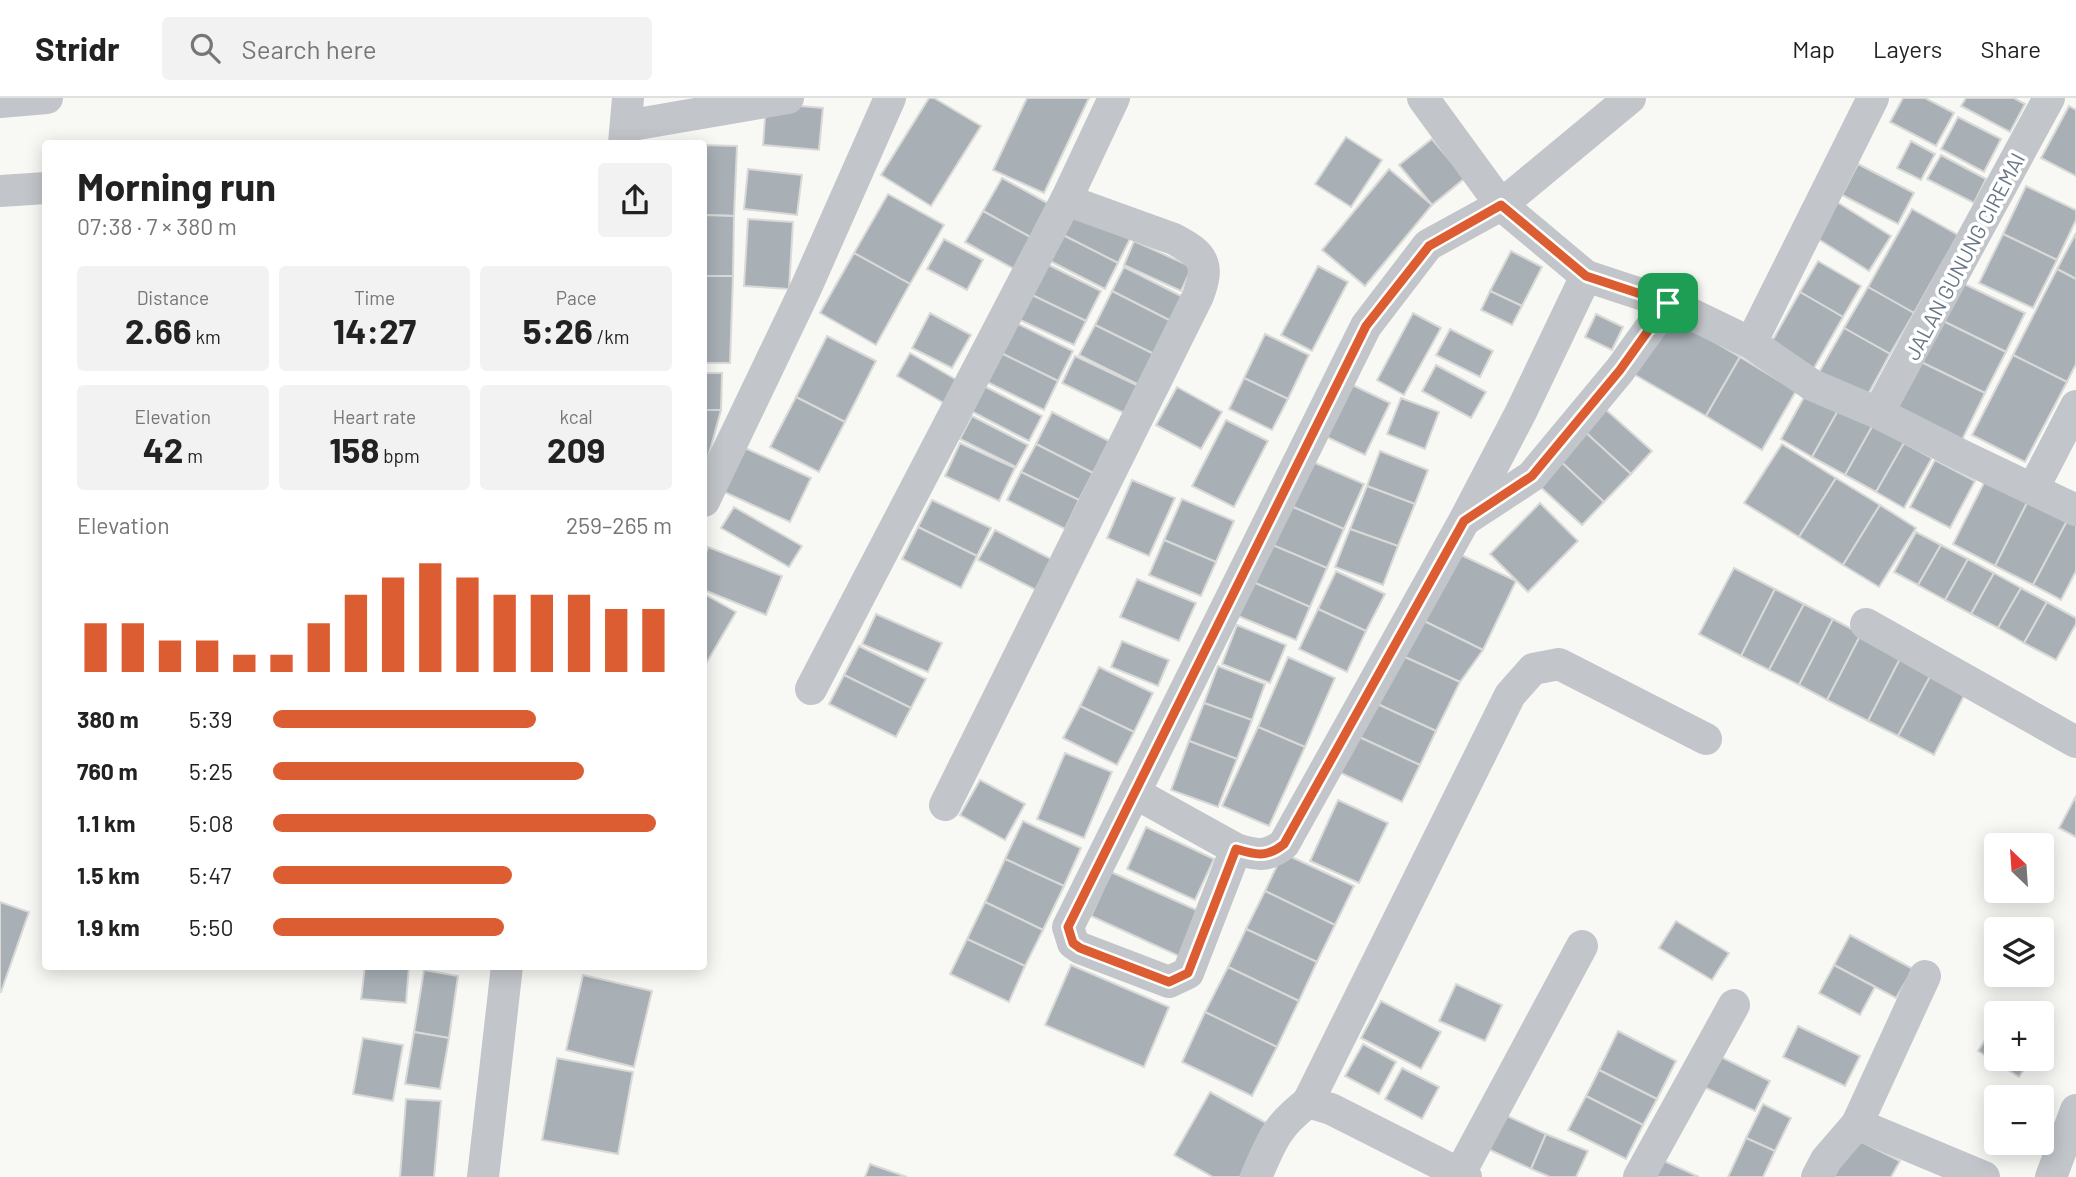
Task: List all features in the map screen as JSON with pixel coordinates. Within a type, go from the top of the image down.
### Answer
[{"type":"street","points":[[0,102],[47,98]]},
{"type":"street","points":[[627,119],[788,98]]},
{"type":"street","points":[[707,495],[805,290],[890,98]]},
{"type":"street","points":[[811,689],[1066,200],[1114,98]]},
{"type":"street","points":[[1423,98],[1501,205],[1586,276],[1668,303],[1751,344],[1812,384],[1878,413],[2076,510]]},
{"type":"street","points":[[1236,849],[1188,973],[1176,980],[1169,982],[1073,943],[1068,927],[1366,326],[1429,246],[1501,205],[1630,98]]},
{"type":"street","points":[[1751,344],[1873,98]]},
{"type":"street","name":"JALAN GUNUNG CIREMAI","points":[[1878,413],[2049,98]]},
{"type":"street","points":[[0,191],[42,188]]},
{"type":"street","points":[[945,805],[1204,279],[1199,255],[1189,247],[1174,239],[1066,200]]},
{"type":"street","points":[[1135,793],[1236,849],[1261,855],[1274,852],[1284,844],[1464,521],[1521,412],[1586,276]]},
{"type":"street","points":[[1464,521],[1532,476],[1620,370],[1668,303]]},
{"type":"street","points":[[2033,489],[2076,406]]},
{"type":"street","points":[[1521,412],[1563,439]]},
{"type":"street","points":[[1866,624],[2076,741]]},
{"type":"street","points":[[1256,1177],[1272,1139],[1287,1119],[1308,1102],[1510,695],[1533,669],[1559,664],[1706,739]]},
{"type":"street","points":[[1308,1102],[1331,1109],[1463,1175],[1582,946]]},
{"type":"street","points":[[483,1177],[507,970]]},
{"type":"street","points":[[1817,1177],[1826,1160],[1857,1124],[1925,976]]},
{"type":"street","points":[[1639,1177],[1734,1005]]},
{"type":"street","points":[[2051,1177],[2076,1110]]},
{"type":"street","points":[[1857,1124],[1984,1177]]},
{"type":"building","points":[[929,98],[934,98],[981,126],[931,206],[881,175]]},
{"type":"building","points":[[1027,98],[1089,98],[1044,193],[993,170]]},
{"type":"building","points":[[1903,98],[1925,98],[1954,113],[1936,146],[1890,122]]},
{"type":"building","points":[[1966,98],[2014,98],[2025,104],[2010,132],[1961,106]]},
{"type":"building","points":[[766,103],[823,108],[819,150],[763,145]]},
{"type":"building","points":[[2069,106],[2076,110],[2076,176],[2041,158]]},
{"type":"building","points":[[1958,117],[2001,139],[1984,172],[1941,149]]},
{"type":"building","points":[[1346,137],[1382,160],[1351,207],[1315,184]]},
{"type":"building","points":[[1432,139],[1465,178],[1432,205],[1399,165]]},
{"type":"building","points":[[1911,141],[1935,154],[1921,180],[1897,168]]},
{"type":"building","points":[[707,145],[737,146],[734,216],[707,215]]},
{"type":"building","points":[[1941,155],[1986,179],[1974,203],[1927,179]]},
{"type":"building","points":[[1858,164],[1914,193],[1898,224],[1842,195]]},
{"type":"building","points":[[748,169],[802,175],[797,215],[744,209]]},
{"type":"building","points":[[1389,169],[1432,205],[1365,286],[1322,250]]},
{"type":"building","points":[[1002,178],[1051,205],[1032,238],[983,211]]},
{"type":"building","points":[[2026,186],[2076,210],[2076,220],[2057,260],[2003,234]]},
{"type":"building","points":[[888,194],[944,225],[910,284],[854,253]]},
{"type":"building","points":[[1837,202],[1891,236],[1869,271],[1815,237]]},
{"type":"building","points":[[1912,209],[1958,235],[1914,313],[1868,287]]},
{"type":"building","points":[[1073,210],[1130,239],[1118,263],[1061,234]]},
{"type":"building","points":[[983,211],[1032,238],[1014,269],[965,242]]},
{"type":"building","points":[[707,215],[734,216],[733,276],[707,276]]},
{"type":"building","points":[[748,219],[793,222],[789,289],[744,286]]},
{"type":"building","points":[[2076,233],[2076,279],[2057,269]]},
{"type":"building","points":[[1061,234],[1118,263],[1105,289],[1048,260]]},
{"type":"building","points":[[2003,234],[2057,260],[2033,308],[1979,283]]},
{"type":"building","points":[[944,239],[983,260],[967,290],[927,269]]},
{"type":"building","points":[[1134,241],[1192,267],[1181,291],[1124,265]]},
{"type":"building","points":[[1511,251],[1542,267],[1522,306],[1490,291]]},
{"type":"building","points":[[854,253],[910,284],[876,345],[820,313]]},
{"type":"building","points":[[1818,261],[1861,286],[1843,317],[1800,292]]},
{"type":"building","points":[[1045,263],[1101,291],[1086,321],[1030,294]]},
{"type":"building","points":[[1318,266],[1348,282],[1312,351],[1281,335]]},
{"type":"building","points":[[1124,267],[1185,298],[1173,322],[1112,291]]},
{"type":"building","points":[[2057,269],[2076,279],[2076,364],[2067,382],[2013,355]]},
{"type":"building","points":[[707,276],[733,276],[730,363],[707,363]]},
{"type":"building","points":[[1958,281],[2025,313],[2006,352],[1939,319]]},
{"type":"building","points":[[1868,287],[1914,313],[1890,354],[1844,328]]},
{"type":"building","points":[[1112,291],[1173,322],[1156,355],[1095,325]]},
{"type":"building","points":[[1490,291],[1522,306],[1512,325],[1481,310]]},
{"type":"building","points":[[1800,292],[1843,317],[1810,375],[1767,350]]},
{"type":"building","points":[[1030,294],[1086,321],[1074,345],[1018,319]]},
{"type":"building","points":[[930,313],[971,335],[952,368],[912,348]]},
{"type":"building","points":[[1413,313],[1441,328],[1404,395],[1377,380]]},
{"type":"building","points":[[1664,313],[1740,357],[1706,416],[1630,372]]},
{"type":"building","points":[[1596,314],[1623,327],[1612,350],[1585,337]]},
{"type":"building","points":[[1939,319],[2006,352],[1985,393],[1919,361]]},
{"type":"building","points":[[1016,323],[1073,351],[1058,381],[1001,353]]},
{"type":"building","points":[[1095,325],[1156,355],[1141,386],[1079,355]]},
{"type":"building","points":[[1844,328],[1890,354],[1865,400],[1818,374]]},
{"type":"building","points":[[1450,329],[1493,351],[1480,377],[1436,355]]},
{"type":"building","points":[[1265,334],[1309,355],[1288,399],[1244,378]]},
{"type":"building","points":[[827,336],[876,361],[845,422],[796,397]]},
{"type":"building","points":[[910,353],[962,383],[949,406],[897,376]]},
{"type":"building","points":[[1001,353],[1058,381],[1044,410],[987,382]]},
{"type":"building","points":[[2013,355],[2067,382],[2025,462],[1972,435]]},
{"type":"building","points":[[1075,356],[1143,388],[1130,416],[1062,383]]},
{"type":"building","points":[[1740,357],[1796,391],[1762,450],[1706,416]]},
{"type":"building","points":[[1919,361],[1985,393],[1958,448],[1891,416]]},
{"type":"building","points":[[1436,365],[1486,392],[1471,418],[1422,391]]},
{"type":"building","points":[[707,373],[722,373],[721,410],[707,410]]},
{"type":"building","points":[[1244,378],[1288,399],[1272,430],[1229,409]]},
{"type":"building","points":[[1342,380],[1390,403],[1365,455],[1316,432]]},
{"type":"building","points":[[984,386],[1042,416],[1029,441],[971,411]]},
{"type":"building","points":[[1177,387],[1222,412],[1201,449],[1156,425]]},
{"type":"building","points":[[1808,390],[1840,407],[1812,457],[1781,439]]},
{"type":"building","points":[[796,397],[845,422],[819,472],[770,447]]},
{"type":"building","points":[[1401,398],[1439,412],[1425,449],[1387,434]]},
{"type":"building","points":[[1840,407],[1873,425],[1845,475],[1812,457]]},
{"type":"building","points":[[1604,408],[1652,451],[1631,474],[1583,430]]},
{"type":"building","points":[[707,410],[721,410],[707,461]]},
{"type":"building","points":[[1052,412],[1109,441],[1093,473],[1036,444]]},
{"type":"building","points":[[972,416],[1028,445],[1016,467],[960,439]]},
{"type":"building","points":[[1226,420],[1268,441],[1234,507],[1192,486]]},
{"type":"building","points":[[1873,425],[1904,443],[1876,492],[1845,475]]},
{"type":"building","points":[[1583,430],[1631,474],[1604,502],[1557,458]]},
{"type":"building","points":[[960,443],[1015,468],[999,501],[945,476]]},
{"type":"building","points":[[1904,443],[1932,458],[1904,508],[1876,492]]},
{"type":"building","points":[[1036,444],[1093,473],[1079,500],[1021,472]]},
{"type":"building","points":[[1782,444],[1836,478],[1799,537],[1744,503]]},
{"type":"building","points":[[743,447],[811,478],[790,522],[722,491]]},
{"type":"building","points":[[1380,451],[1428,470],[1415,504],[1367,486]]},
{"type":"building","points":[[1557,458],[1604,502],[1582,525],[1535,482]]},
{"type":"building","points":[[1306,459],[1364,484],[1344,529],[1286,504]]},
{"type":"building","points":[[1935,460],[1975,481],[1950,528],[1910,507]]},
{"type":"building","points":[[1021,472],[1079,500],[1065,529],[1007,500]]},
{"type":"building","points":[[1987,477],[2029,499],[1995,566],[1953,544]]},
{"type":"building","points":[[1836,478],[1880,505],[1843,565],[1799,537]]},
{"type":"building","points":[[1132,480],[1175,498],[1149,556],[1107,538]]},
{"type":"building","points":[[1367,486],[1415,504],[1398,546],[1350,529]]},
{"type":"building","points":[[1182,499],[1234,521],[1216,562],[1164,540]]},
{"type":"building","points":[[2029,499],[2068,519],[2033,585],[1995,566]]},
{"type":"building","points":[[932,500],[991,528],[977,556],[918,527]]},
{"type":"building","points":[[1540,503],[1578,541],[1528,592],[1490,554]]},
{"type":"building","points":[[1286,504],[1344,529],[1327,568],[1270,544]]},
{"type":"building","points":[[1880,505],[1916,528],[1879,587],[1843,565]]},
{"type":"building","points":[[734,507],[802,546],[789,567],[721,528]]},
{"type":"building","points":[[2068,519],[2076,523],[2076,571],[2061,600],[2033,585]]},
{"type":"building","points":[[918,527],[977,556],[961,588],[902,559]]},
{"type":"building","points":[[1350,529],[1398,546],[1383,585],[1335,567]]},
{"type":"building","points":[[995,530],[1053,560],[1036,590],[978,560]]},
{"type":"building","points":[[1916,532],[1941,545],[1918,585],[1894,572]]},
{"type":"building","points":[[1164,540],[1216,562],[1201,596],[1149,575]]},
{"type":"building","points":[[1270,544],[1327,568],[1310,607],[1253,582]]},
{"type":"building","points":[[1941,545],[1968,559],[1945,600],[1918,585]]},
{"type":"building","points":[[708,547],[782,576],[766,615],[707,591]]},
{"type":"building","points":[[1453,551],[1516,581],[1483,650],[1418,618]]},
{"type":"building","points":[[1968,559],[1994,573],[1971,614],[1945,600]]},
{"type":"building","points":[[1734,568],[1775,589],[1741,656],[1699,634]]},
{"type":"building","points":[[1336,571],[1385,594],[1366,631],[1318,609]]},
{"type":"building","points":[[1994,573],[2021,588],[1998,628],[1971,614]]},
{"type":"building","points":[[1137,579],[1196,603],[1179,641],[1120,617]]},
{"type":"building","points":[[1253,582],[1310,607],[1296,640],[1238,616]]},
{"type":"building","points":[[2021,588],[2047,602],[2024,643],[1998,628]]},
{"type":"building","points":[[1775,589],[1804,604],[1769,670],[1741,656]]},
{"type":"building","points":[[707,596],[736,612],[707,662]]},
{"type":"building","points":[[2047,602],[2076,618],[2076,624],[2056,660],[2024,643]]},
{"type":"building","points":[[1804,604],[1833,619],[1799,685],[1769,670]]},
{"type":"building","points":[[1318,609],[1366,631],[1347,672],[1299,649]]},
{"type":"building","points":[[876,614],[942,643],[928,672],[862,644]]},
{"type":"building","points":[[1418,618],[1483,650],[1460,682],[1396,653]]},
{"type":"building","points":[[1833,619],[1861,634],[1827,700],[1799,685]]},
{"type":"building","points":[[1237,625],[1286,645],[1270,683],[1222,664]]},
{"type":"building","points":[[1861,634],[1902,655],[1868,721],[1827,700]]},
{"type":"building","points":[[1122,641],[1169,660],[1158,686],[1111,667]]},
{"type":"building","points":[[859,646],[926,679],[911,708],[844,675]]},
{"type":"building","points":[[1396,653],[1460,682],[1436,731],[1373,702]]},
{"type":"building","points":[[1902,655],[1933,671],[1898,736],[1868,721]]},
{"type":"building","points":[[1288,657],[1335,678],[1305,747],[1258,727]]},
{"type":"building","points":[[1218,666],[1265,684],[1252,720],[1204,703]]},
{"type":"building","points":[[1099,667],[1153,693],[1134,732],[1080,706]]},
{"type":"building","points":[[1933,671],[1968,688],[1934,755],[1898,736]]},
{"type":"building","points":[[844,675],[911,708],[896,737],[829,704]]},
{"type":"building","points":[[1373,702],[1436,731],[1420,765],[1357,736]]},
{"type":"building","points":[[1204,703],[1252,720],[1237,759],[1189,741]]},
{"type":"building","points":[[1080,706],[1134,732],[1117,765],[1063,738]]},
{"type":"building","points":[[1258,727],[1305,747],[1269,826],[1222,806]]},
{"type":"building","points":[[1357,736],[1420,765],[1402,802],[1339,772]]},
{"type":"building","points":[[1189,741],[1237,759],[1218,807],[1171,790]]},
{"type":"building","points":[[1065,753],[1112,772],[1084,838],[1037,819]]},
{"type":"building","points":[[980,780],[1025,804],[1005,840],[960,815]]},
{"type":"building","points":[[2076,796],[2076,837],[2059,828]]},
{"type":"building","points":[[1338,800],[1388,823],[1359,883],[1310,861]]},
{"type":"building","points":[[1023,821],[1081,848],[1064,886],[1005,859]]},
{"type":"building","points":[[1146,827],[1214,859],[1195,900],[1127,869]]},
{"type":"building","points":[[1283,853],[1354,886],[1335,925],[1265,891]]},
{"type":"building","points":[[1005,859],[1064,886],[1043,930],[985,902]]},
{"type":"building","points":[[1111,872],[1201,912],[1181,957],[1091,916]]},
{"type":"building","points":[[1265,891],[1335,925],[1317,962],[1246,929]]},
{"type":"building","points":[[0,902],[29,912],[1,992],[0,992]]},
{"type":"building","points":[[985,902],[1043,930],[1025,966],[967,939]]},
{"type":"building","points":[[1676,921],[1729,953],[1712,980],[1659,948]]},
{"type":"building","points":[[1246,929],[1317,962],[1299,1001],[1228,967]]},
{"type":"building","points":[[1850,935],[1913,969],[1896,998],[1834,965]]},
{"type":"building","points":[[967,939],[1025,966],[1009,1002],[950,974]]},
{"type":"building","points":[[1071,965],[1169,1007],[1144,1067],[1045,1025]]},
{"type":"building","points":[[1834,965],[1875,987],[1860,1015],[1819,993]]},
{"type":"building","points":[[1228,967],[1299,1001],[1277,1047],[1205,1012]]},
{"type":"building","points":[[365,970],[409,970],[406,1003],[361,999]]},
{"type":"building","points":[[424,970],[458,976],[449,1038],[414,1032]]},
{"type":"building","points":[[583,975],[652,991],[634,1067],[566,1050]]},
{"type":"building","points":[[1456,984],[1502,1005],[1485,1041],[1439,1021]]},
{"type":"building","points":[[1381,1001],[1441,1032],[1421,1069],[1361,1038]]},
{"type":"building","points":[[1205,1012],[1277,1047],[1252,1096],[1182,1062]]},
{"type":"building","points":[[1798,1026],[1860,1056],[1845,1086],[1783,1057]]},
{"type":"building","points":[[1618,1031],[1676,1061],[1657,1099],[1599,1070]]},
{"type":"building","points":[[414,1032],[449,1038],[440,1089],[405,1084]]},
{"type":"building","points":[[363,1038],[403,1045],[393,1101],[353,1094]]},
{"type":"building","points":[[1984,1042],[1984,1055],[1978,1051]]},
{"type":"building","points":[[1363,1044],[1396,1062],[1379,1094],[1345,1076]]},
{"type":"building","points":[[1719,1056],[1770,1081],[1755,1111],[1704,1087]]},
{"type":"building","points":[[557,1058],[633,1072],[618,1154],[542,1140]]},
{"type":"building","points":[[1402,1068],[1439,1087],[1422,1119],[1385,1099]]},
{"type":"building","points":[[1599,1070],[1657,1099],[1643,1125],[1586,1096]]},
{"type":"building","points":[[2010,1071],[2023,1071],[2019,1077]]},
{"type":"building","points":[[1210,1092],[1270,1125],[1240,1177],[1213,1177],[1174,1155]]},
{"type":"building","points":[[1586,1096],[1643,1125],[1626,1159],[1568,1130]]},
{"type":"building","points":[[406,1099],[441,1101],[434,1177],[400,1177]]},
{"type":"building","points":[[1763,1104],[1791,1118],[1775,1151],[1746,1138]]},
{"type":"building","points":[[1503,1114],[1546,1134],[1531,1169],[1488,1149]]},
{"type":"building","points":[[1546,1134],[1588,1151],[1576,1177],[1550,1177],[1531,1169]]},
{"type":"building","points":[[1746,1138],[1775,1151],[1763,1177],[1728,1177]]},
{"type":"building","points":[[1854,1138],[1900,1161],[1891,1177],[1834,1177]]},
{"type":"building","points":[[1662,1160],[1699,1177],[1654,1177]]},
{"type":"building","points":[[870,1164],[907,1177],[865,1177]]},
{"type":"route","points":[[1501,205],[1586,276],[1668,303],[1620,370],[1532,476],[1464,521],[1284,844],[1274,852],[1261,855],[1236,849],[1188,973],[1169,982],[1073,943],[1068,927],[1366,326],[1429,246],[1501,205]]}]
